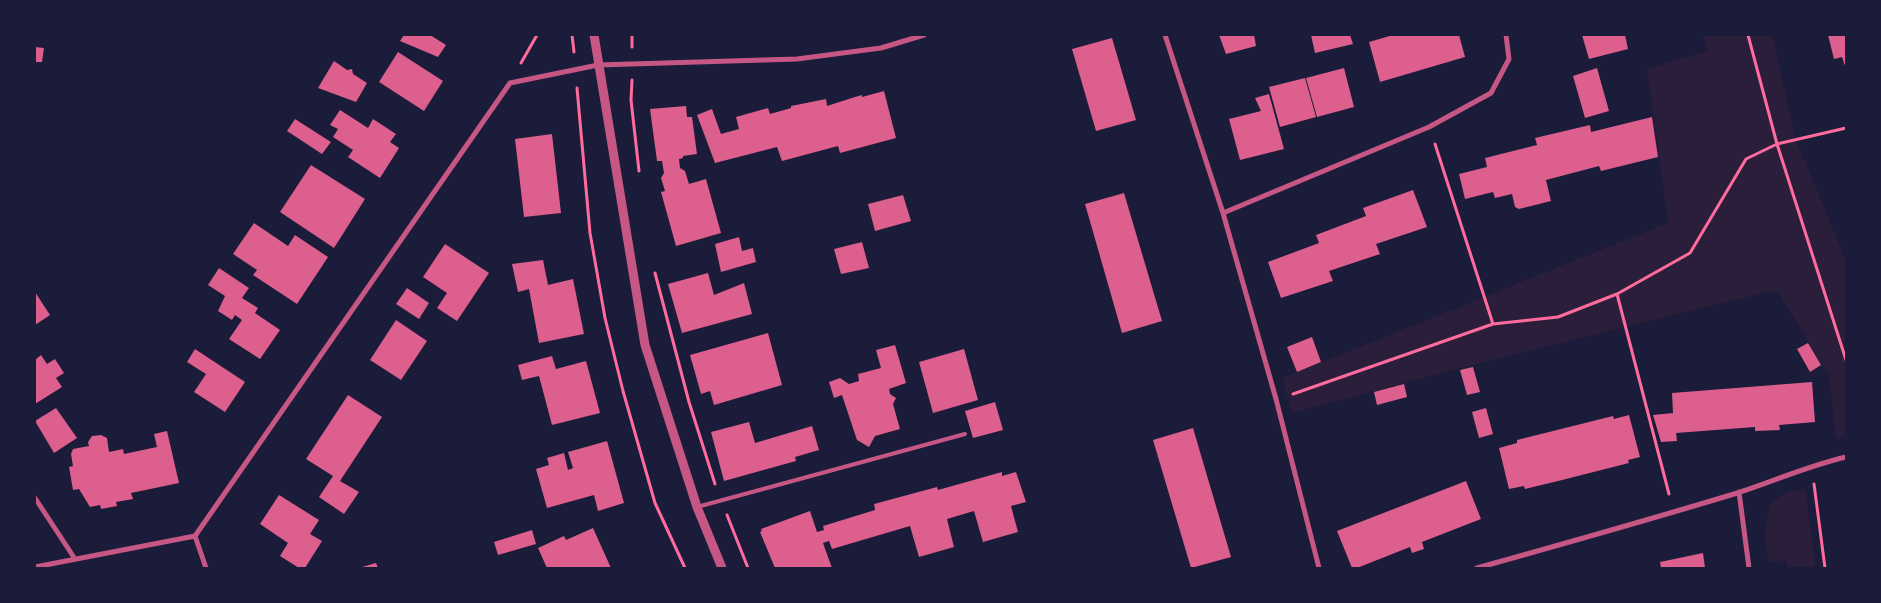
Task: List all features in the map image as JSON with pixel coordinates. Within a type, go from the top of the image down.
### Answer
[{"type":"street","points":[[594,35],[645,346],[697,507],[722,568]]},
{"type":"street","points":[[35,568],[196,536],[510,83],[598,65],[798,59],[881,48],[924,35]]},
{"type":"street","points":[[1165,35],[1222,213],[1276,399],[1319,568]]},
{"type":"street","points":[[1222,213],[1429,127],[1491,93],[1510,59],[1506,35]]},
{"type":"street","points":[[1477,568],[1674,512],[1739,492],[1811,465],[1846,457]]},
{"type":"street","points":[[1739,492],[1749,568]]},
{"type":"street","points":[[35,498],[75,559]]},
{"type":"street","points":[[196,536],[206,568]]},
{"type":"lane","points":[[697,507],[964,434]]},
{"type":"path","points":[[510,83],[537,35]]},
{"type":"path","points":[[572,35],[590,233],[605,318],[623,391],[655,503],[685,568]]},
{"type":"path","points":[[632,35],[631,100],[640,179]]},
{"type":"path","points":[[1748,35],[1777,144],[1846,360]]},
{"type":"path","points":[[1429,127],[1493,324]]},
{"type":"path","points":[[1276,399],[1493,324],[1558,317],[1617,294],[1690,253],[1746,159],[1777,144],[1846,128]]},
{"type":"path","points":[[654,267],[689,402],[721,500],[748,568]]},
{"type":"path","points":[[1617,294],[1674,512]]},
{"type":"path","points":[[1811,465],[1825,568]]},
{"type":"shaded area","points":[[1703,35],[1772,35],[1796,140],[1846,260],[1846,437],[1836,439],[1829,376],[1777,290],[1491,360],[1292,413],[1282,378],[1668,223],[1647,69],[1707,51]]},
{"type":"shaded area","points":[[1805,489],[1816,568],[1788,568],[1786,560],[1769,563],[1765,536],[1769,504],[1788,492]]},
{"type":"building","points":[[404,35],[430,35],[446,45],[438,57],[400,41]]},
{"type":"building","points":[[1219,35],[1254,35],[1256,46],[1226,54]]},
{"type":"building","points":[[1311,35],[1350,35],[1353,44],[1315,53]]},
{"type":"building","points":[[1393,35],[1459,35],[1465,57],[1380,82],[1369,42]]},
{"type":"building","points":[[1582,35],[1625,35],[1628,49],[1589,59]]},
{"type":"building","points":[[1828,35],[1846,35],[1846,69],[1842,57],[1834,59]]},
{"type":"building","points":[[1112,38],[1136,120],[1096,131],[1072,49]]},
{"type":"building","points":[[35,47],[44,48],[42,62],[35,62]]},
{"type":"building","points":[[398,52],[443,81],[424,111],[379,82]]},
{"type":"building","points":[[334,61],[347,70],[352,69],[353,74],[367,83],[356,102],[318,88]]},
{"type":"building","points":[[1344,68],[1354,107],[1317,117],[1306,78]]},
{"type":"building","points":[[1597,68],[1609,111],[1585,118],[1573,76]]},
{"type":"building","points":[[1305,78],[1316,117],[1280,127],[1269,87]]},
{"type":"building","points":[[884,91],[896,138],[840,153],[838,146],[782,161],[777,147],[715,163],[697,115],[712,109],[721,134],[739,129],[736,117],[768,108],[770,114],[791,108],[791,106],[826,99],[827,106],[862,95],[862,97]]},
{"type":"building","points":[[1269,94],[1284,149],[1240,160],[1229,119],[1261,111],[1255,98]]},
{"type":"building","points":[[686,106],[687,117],[692,117],[697,154],[683,156],[683,158],[679,159],[680,168],[685,171],[689,184],[706,179],[721,233],[676,246],[661,192],[665,191],[661,178],[664,173],[662,161],[657,161],[650,109]]},
{"type":"building","points":[[340,110],[368,128],[373,119],[396,134],[390,142],[399,148],[380,178],[348,157],[353,150],[333,137],[338,129],[330,125]]},
{"type":"building","points":[[1652,117],[1658,157],[1601,171],[1599,166],[1546,180],[1551,201],[1519,209],[1515,207],[1512,194],[1495,198],[1493,192],[1465,199],[1459,174],[1487,167],[1485,158],[1537,145],[1535,138],[1590,125],[1591,132]]},
{"type":"building","points":[[295,119],[331,142],[322,154],[287,131]]},
{"type":"building","points":[[552,134],[561,213],[524,217],[515,139]]},
{"type":"building","points":[[311,165],[365,199],[334,248],[280,212]]},
{"type":"building","points":[[1413,190],[1427,227],[1376,244],[1380,254],[1329,271],[1333,281],[1281,298],[1268,262],[1319,243],[1316,235],[1366,216],[1363,208]]},
{"type":"building","points":[[1124,193],[1162,321],[1122,333],[1085,204]]},
{"type":"building","points":[[903,195],[911,221],[875,231],[868,204]]},
{"type":"building","points":[[254,223],[288,246],[295,235],[328,257],[297,304],[253,275],[257,270],[233,254]]},
{"type":"building","points":[[739,237],[742,251],[753,248],[756,262],[721,272],[715,244]]},
{"type":"building","points":[[862,242],[869,268],[841,274],[834,249]]},
{"type":"building","points":[[445,244],[489,273],[457,321],[437,308],[447,293],[423,277]]},
{"type":"building","points":[[543,260],[548,285],[573,279],[584,334],[539,343],[529,289],[518,292],[512,264]]},
{"type":"building","points":[[219,268],[249,288],[242,298],[258,308],[255,313],[280,330],[260,359],[229,339],[242,320],[235,315],[232,320],[218,311],[225,296],[208,285]]},
{"type":"building","points":[[708,273],[714,295],[744,283],[752,314],[682,333],[668,284]]},
{"type":"building","points":[[407,288],[429,303],[419,319],[396,304]]},
{"type":"building","points":[[35,292],[50,315],[35,325]]},
{"type":"building","points":[[396,320],[427,341],[401,380],[370,360]]},
{"type":"building","points":[[768,333],[782,385],[714,405],[710,391],[701,394],[690,355]]},
{"type":"building","points":[[1312,337],[1321,362],[1297,372],[1287,347]]},
{"type":"building","points":[[1808,343],[1821,365],[1810,372],[1797,349]]},
{"type":"building","points":[[895,345],[906,383],[889,389],[890,394],[896,398],[893,404],[900,429],[875,436],[869,447],[857,440],[842,395],[834,398],[829,382],[840,378],[849,384],[859,381],[858,374],[881,368],[876,350]]},
{"type":"building","points":[[195,349],[245,382],[225,412],[194,392],[206,374],[187,362]]},
{"type":"building","points":[[964,349],[978,400],[933,413],[919,362]]},
{"type":"building","points":[[41,355],[47,364],[55,359],[64,373],[56,378],[62,387],[35,404],[35,360]]},
{"type":"building","points":[[552,356],[556,369],[586,361],[600,413],[552,425],[539,376],[522,380],[518,365]]},
{"type":"building","points":[[1473,367],[1480,392],[1467,395],[1460,370]]},
{"type":"building","points":[[1812,382],[1815,422],[1779,425],[1780,430],[1755,431],[1755,427],[1676,433],[1677,441],[1661,442],[1653,415],[1673,413],[1672,393]]},
{"type":"building","points":[[1404,384],[1407,397],[1377,405],[1374,392]]},
{"type":"building","points":[[348,395],[382,417],[340,481],[359,492],[344,514],[319,497],[333,476],[306,459]]},
{"type":"building","points":[[995,402],[1003,430],[973,438],[965,411]]},
{"type":"building","points":[[56,408],[77,438],[54,453],[35,421]]},
{"type":"building","points":[[1486,408],[1493,434],[1479,438],[1472,412]]},
{"type":"building","points":[[1629,415],[1640,457],[1628,460],[1629,463],[1558,481],[1525,489],[1524,486],[1509,489],[1499,448],[1517,443],[1517,440],[1613,416],[1614,419]]},
{"type":"building","points":[[749,422],[755,443],[812,426],[819,450],[795,457],[796,461],[724,481],[711,432]]},
{"type":"building","points":[[1193,428],[1231,557],[1191,568],[1153,440]]},
{"type":"building","points":[[167,431],[179,483],[131,493],[133,499],[116,502],[117,506],[101,509],[100,505],[90,507],[79,489],[73,490],[69,467],[73,466],[71,454],[73,449],[89,446],[88,442],[92,436],[101,435],[107,438],[109,452],[123,449],[124,454],[157,447],[154,434]]},
{"type":"building","points":[[607,441],[624,503],[598,511],[594,495],[547,508],[536,469],[549,465],[547,458],[564,453],[568,470],[573,468],[568,452]]},
{"type":"building","points":[[1002,472],[1002,476],[1016,472],[1026,502],[1011,506],[1018,532],[983,542],[974,511],[947,519],[954,547],[919,557],[910,526],[832,549],[829,541],[823,543],[832,568],[775,568],[760,532],[762,531],[761,529],[810,511],[817,532],[824,530],[823,526],[875,510],[874,504],[937,487],[938,490]]},
{"type":"building","points":[[1466,481],[1481,519],[1422,542],[1424,549],[1412,553],[1410,547],[1357,568],[1352,568],[1337,531]]},
{"type":"building","points":[[279,495],[319,520],[310,534],[322,541],[305,568],[299,568],[280,556],[288,543],[260,524]]},
{"type":"building","points":[[593,528],[611,568],[547,568],[538,548],[564,536],[566,540]]},
{"type":"building","points":[[532,530],[536,544],[498,555],[494,542]]},
{"type":"building","points":[[1703,553],[1705,568],[1661,568],[1660,562]]},
{"type":"building","points":[[376,563],[378,568],[362,568],[362,567]]}]
